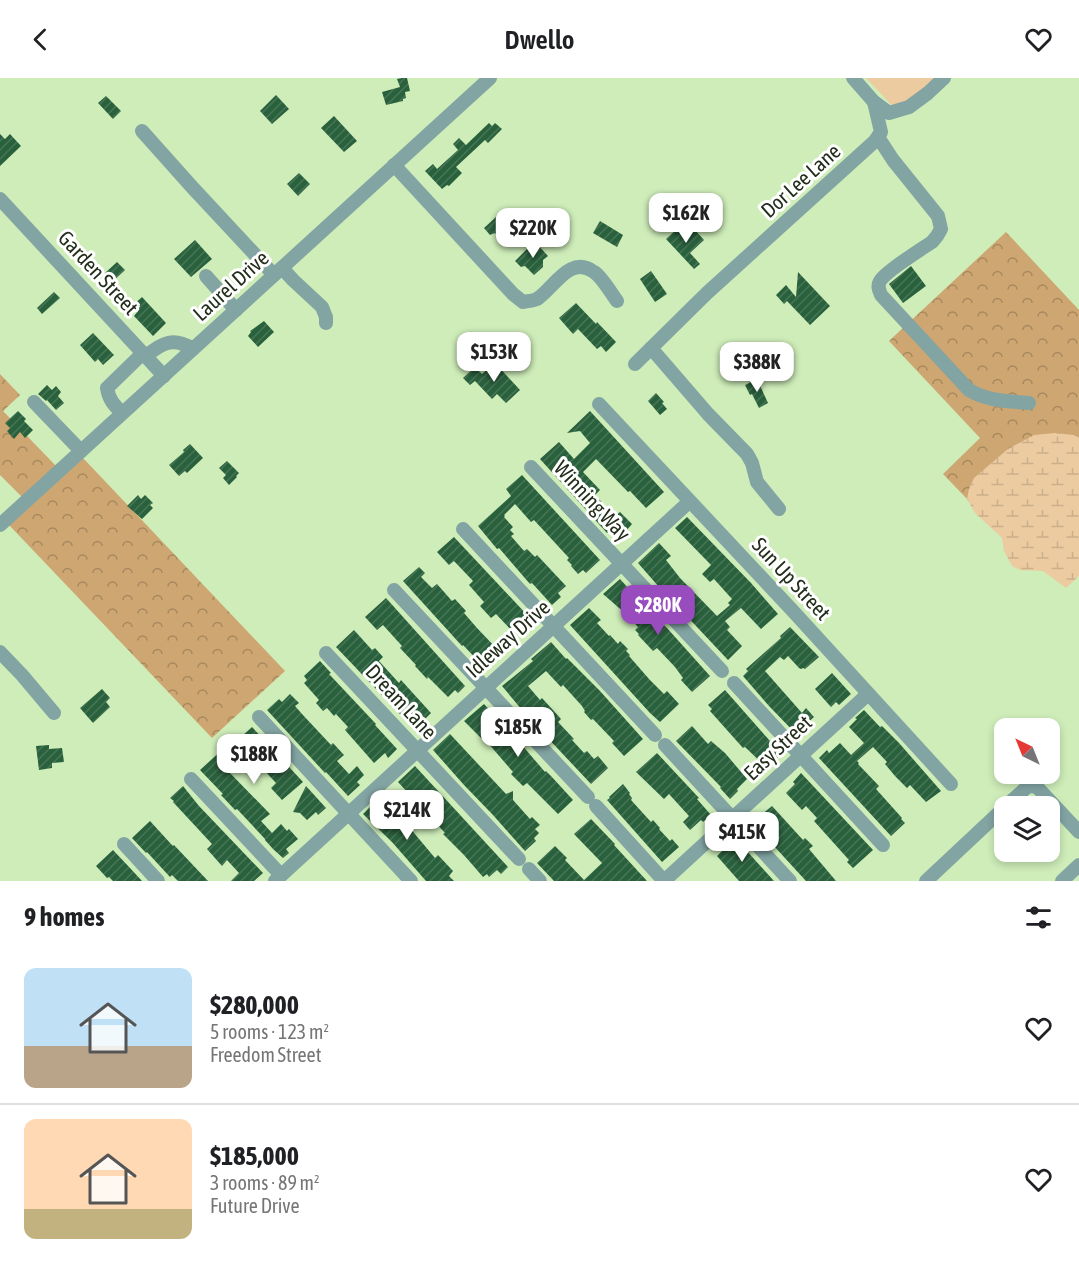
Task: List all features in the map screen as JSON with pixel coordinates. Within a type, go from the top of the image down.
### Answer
[{"type":"street","name":"Laurel Drive","points":[[0,525],[490,78]]},
{"type":"street","points":[[854,78],[874,102],[889,113],[909,107],[944,78]]},
{"type":"street","points":[[874,102],[881,132],[878,137],[893,160],[938,216],[941,229],[932,242],[879,282],[878,289],[881,295],[969,390],[977,395],[993,399],[1029,403]]},
{"type":"street","points":[[142,131],[192,188],[278,272],[293,280],[322,307],[326,323]]},
{"type":"street","name":"Dor Lee Lane","points":[[635,364],[707,293],[878,137]]},
{"type":"street","points":[[394,165],[523,302],[535,300],[571,268],[582,266],[595,272],[617,301]]},
{"type":"street","name":"Garden Street","points":[[0,199],[164,375]]},
{"type":"street","points":[[206,276],[236,310]]},
{"type":"street","points":[[122,414],[113,404],[108,388],[145,354],[170,343],[182,342],[193,349]]},
{"type":"street","points":[[651,348],[708,414],[747,454],[757,482],[779,509]]},
{"type":"street","points":[[34,402],[81,451]]},
{"type":"street","name":"Sun Up Street","points":[[599,404],[951,784]]},
{"type":"street","name":"Winning Way","points":[[531,467],[722,671]]},
{"type":"street","name":"Idleway Drive","points":[[278,878],[689,502]]},
{"type":"street","points":[[463,529],[790,881]]},
{"type":"street","points":[[394,590],[664,881]]},
{"type":"street","points":[[0,652],[54,713]]},
{"type":"street","name":"Dream Lane","points":[[326,653],[540,881]]},
{"type":"street","points":[[734,683],[883,845]]},
{"type":"street","name":"Easy Street","points":[[664,881],[868,694]]},
{"type":"street","points":[[259,717],[411,881]]},
{"type":"street","points":[[191,779],[278,878]]},
{"type":"street","points":[[1017,796],[1031,786],[1036,787],[1045,796]]},
{"type":"street","points":[[1060,812],[1079,832]]},
{"type":"street","points":[[926,881],[994,817]]},
{"type":"street","points":[[124,844],[158,881]]},
{"type":"street","points":[[1062,881],[1079,865]]},
{"type":"green space","points":[[866,78],[946,78],[902,116]]},
{"type":"green space","points":[[1006,232],[1079,310],[1079,438],[1073,435],[968,498],[969,501],[943,474],[980,438],[889,341]]},
{"type":"green space","points":[[0,374],[20,395],[3,411],[56,466],[22,497],[0,475]]},
{"type":"green space","points":[[1055,433],[1079,438],[1079,576],[1066,588],[1043,571],[1020,570],[1012,566],[1004,551],[1002,538],[975,513],[967,499],[974,478],[1008,449],[1034,435]]},
{"type":"green space","points":[[83,458],[285,671],[212,738],[9,525]]},
{"type":"building","points":[[407,78],[410,91],[405,92],[406,98],[403,101],[386,105],[382,92],[400,87],[397,79]]},
{"type":"building","points":[[276,95],[289,109],[272,124],[260,111]]},
{"type":"building","points":[[106,96],[121,111],[113,119],[98,103]]},
{"type":"building","points":[[334,116],[357,141],[344,152],[321,128]]},
{"type":"building","points":[[489,123],[492,126],[495,123],[502,129],[488,143],[485,140],[456,167],[462,173],[449,186],[442,189],[425,171],[433,164],[437,169],[458,150],[453,144],[459,138],[466,145]]},
{"type":"building","points":[[0,134],[5,139],[10,134],[21,146],[0,166]]},
{"type":"building","points":[[299,173],[310,184],[298,196],[287,184]]},
{"type":"building","points":[[496,217],[507,220],[513,227],[512,235],[503,243],[495,233],[490,235],[484,228]]},
{"type":"building","points":[[600,221],[623,235],[617,247],[593,233]]},
{"type":"building","points":[[680,226],[689,235],[695,230],[704,240],[690,253],[700,264],[694,269],[666,239]]},
{"type":"building","points":[[195,240],[212,259],[191,277],[174,259]]},
{"type":"building","points":[[537,244],[548,256],[543,260],[543,267],[534,275],[525,266],[521,267],[515,261],[527,249],[529,251]]},
{"type":"building","points":[[117,262],[125,270],[111,283],[104,274]]},
{"type":"building","points":[[911,266],[926,286],[903,303],[889,284]]},
{"type":"building","points":[[651,271],[667,294],[655,302],[640,279]]},
{"type":"building","points":[[798,272],[830,306],[810,325],[787,301],[784,304],[776,295],[786,285],[796,297]]},
{"type":"building","points":[[54,292],[60,298],[42,314],[37,308]]},
{"type":"building","points":[[142,297],[166,323],[153,336],[134,316],[138,311],[133,305]]},
{"type":"building","points":[[576,303],[616,342],[606,352],[601,346],[597,349],[578,329],[573,334],[559,318]]},
{"type":"building","points":[[264,321],[274,332],[258,347],[248,336],[250,331]]},
{"type":"building","points":[[93,333],[114,355],[103,365],[98,359],[95,362],[80,345]]},
{"type":"building","points":[[495,363],[520,390],[506,403],[497,394],[492,399],[475,381],[470,385],[463,378],[475,367],[482,374]]},
{"type":"building","points":[[757,379],[768,403],[759,408],[745,385]]},
{"type":"building","points":[[47,385],[52,390],[56,386],[61,392],[58,396],[64,403],[56,410],[38,394]]},
{"type":"building","points":[[656,393],[667,409],[660,415],[648,401]]},
{"type":"building","points":[[18,411],[33,430],[25,438],[20,432],[14,439],[7,431],[10,428],[5,423]]},
{"type":"building","points":[[590,411],[664,492],[646,508],[596,459],[583,472],[600,490],[595,495],[615,516],[620,512],[632,524],[626,531],[629,534],[619,543],[609,532],[607,533],[540,459],[559,442],[574,459],[590,443],[580,431],[567,433]]},
{"type":"building","points":[[190,444],[203,458],[187,473],[185,471],[179,476],[169,465]]},
{"type":"building","points":[[227,461],[239,473],[229,485],[223,478],[226,475],[219,468]]},
{"type":"building","points":[[522,475],[600,560],[586,573],[583,570],[578,574],[567,560],[569,558],[534,520],[531,522],[515,504],[504,515],[513,527],[510,530],[514,534],[511,536],[524,551],[527,549],[535,557],[537,555],[566,586],[558,593],[561,597],[552,605],[532,583],[530,584],[499,548],[497,549],[478,526],[511,496],[506,489]]},
{"type":"building","points":[[138,495],[141,499],[145,495],[153,503],[150,505],[153,508],[142,519],[127,506]]},
{"type":"building","points":[[687,517],[778,614],[761,629],[741,608],[725,621],[730,627],[727,630],[742,646],[728,660],[680,611],[638,563],[659,543],[671,556],[666,560],[680,578],[717,616],[730,605],[728,603],[732,599],[714,579],[710,582],[702,574],[711,565],[675,528]]},
{"type":"building","points":[[454,537],[529,617],[513,632],[496,614],[491,618],[480,606],[484,602],[469,585],[473,581],[454,561],[449,565],[437,552]]},
{"type":"building","points":[[419,567],[425,573],[421,577],[432,588],[437,584],[452,601],[455,599],[466,611],[464,613],[497,649],[490,655],[493,658],[484,667],[403,581]]},
{"type":"building","points":[[620,579],[647,609],[644,612],[656,624],[659,621],[667,628],[710,676],[692,692],[681,680],[683,678],[675,667],[657,648],[653,651],[638,635],[635,630],[638,627],[603,594]]},
{"type":"building","points":[[386,598],[465,686],[458,693],[455,690],[448,697],[415,666],[400,648],[402,646],[383,625],[377,630],[365,617]]},
{"type":"building","points":[[589,608],[601,620],[597,623],[618,644],[620,641],[628,649],[626,651],[629,656],[649,679],[664,694],[667,691],[679,704],[660,722],[570,625]]},
{"type":"building","points":[[790,627],[819,657],[805,669],[801,669],[788,656],[784,660],[780,657],[765,671],[802,713],[806,708],[814,717],[805,725],[808,729],[799,737],[743,676],[748,671],[746,669]]},
{"type":"building","points":[[354,630],[372,650],[375,648],[383,657],[379,661],[399,683],[401,680],[431,713],[423,721],[426,724],[417,732],[336,647]]},
{"type":"building","points":[[551,642],[600,691],[643,739],[624,756],[612,743],[614,741],[593,719],[591,720],[563,685],[561,687],[546,671],[528,686],[561,719],[558,722],[584,753],[587,751],[594,759],[598,756],[608,768],[591,784],[543,735],[502,686],[533,661],[531,659]]},
{"type":"building","points":[[320,661],[397,749],[388,758],[385,753],[374,763],[345,730],[348,727],[336,714],[334,716],[327,708],[323,711],[316,703],[319,700],[304,683],[307,680],[304,676]]},
{"type":"building","points":[[832,673],[851,694],[839,705],[836,702],[831,707],[815,689]]},
{"type":"building","points":[[102,689],[110,698],[106,702],[110,707],[93,723],[80,708]]},
{"type":"building","points":[[725,690],[770,741],[783,752],[767,768],[745,747],[743,748],[710,711],[712,709],[708,705]]},
{"type":"building","points":[[290,694],[299,703],[295,706],[302,714],[331,745],[333,743],[344,755],[337,761],[349,774],[357,766],[364,775],[357,782],[360,785],[348,796],[267,710],[279,699],[282,702]]},
{"type":"building","points":[[484,704],[573,800],[558,814],[527,783],[523,786],[488,743],[464,721]]},
{"type":"building","points":[[864,710],[899,743],[941,791],[926,802],[910,785],[907,788],[895,776],[885,764],[887,762],[873,747],[857,761],[879,786],[876,789],[905,823],[891,836],[819,758],[827,750],[829,753],[840,743],[851,755],[864,743],[849,727]]},
{"type":"building","points":[[692,726],[708,744],[711,741],[725,753],[747,779],[730,799],[676,741]]},
{"type":"building","points":[[252,727],[303,782],[282,800],[271,788],[276,783],[250,755],[229,772],[270,814],[261,821],[272,833],[281,824],[298,839],[286,849],[289,853],[283,858],[237,809],[235,810],[200,770],[223,749],[227,753]]},
{"type":"building","points":[[450,734],[506,794],[513,791],[513,800],[530,819],[532,817],[540,825],[535,829],[539,833],[534,838],[536,841],[525,851],[433,750]]},
{"type":"building","points":[[49,745],[49,749],[62,748],[64,762],[52,763],[52,768],[39,770],[36,746]]},
{"type":"building","points":[[657,753],[699,798],[697,799],[711,815],[690,830],[683,822],[689,816],[669,794],[664,799],[636,772]]},
{"type":"building","points":[[415,766],[508,867],[501,874],[497,870],[489,877],[487,874],[483,877],[398,782]]},
{"type":"building","points":[[801,773],[873,850],[853,868],[847,862],[849,860],[814,821],[817,818],[806,806],[802,810],[786,793]]},
{"type":"building","points":[[623,784],[630,793],[631,800],[651,822],[653,820],[670,841],[672,839],[679,847],[662,862],[607,800]]},
{"type":"building","points":[[183,786],[263,873],[254,881],[231,881],[239,873],[227,860],[222,866],[207,849],[212,844],[170,798]]},
{"type":"building","points":[[306,786],[326,808],[318,815],[316,812],[307,820],[300,813],[293,812]]},
{"type":"building","points":[[382,795],[412,824],[409,827],[435,858],[438,855],[453,871],[449,876],[454,881],[426,881],[392,842],[363,814]]},
{"type":"building","points":[[772,806],[803,840],[805,838],[813,846],[809,849],[836,881],[806,881],[751,821],[759,813],[761,815]]},
{"type":"building","points":[[591,819],[647,881],[554,881],[537,863],[555,846],[584,880],[602,863],[574,834]]},
{"type":"building","points":[[150,821],[208,881],[178,881],[172,875],[170,877],[146,853],[132,838]]},
{"type":"building","points":[[733,837],[774,881],[739,881],[717,856]]},
{"type":"building","points":[[113,850],[142,881],[113,881],[107,878],[96,866]]}]
